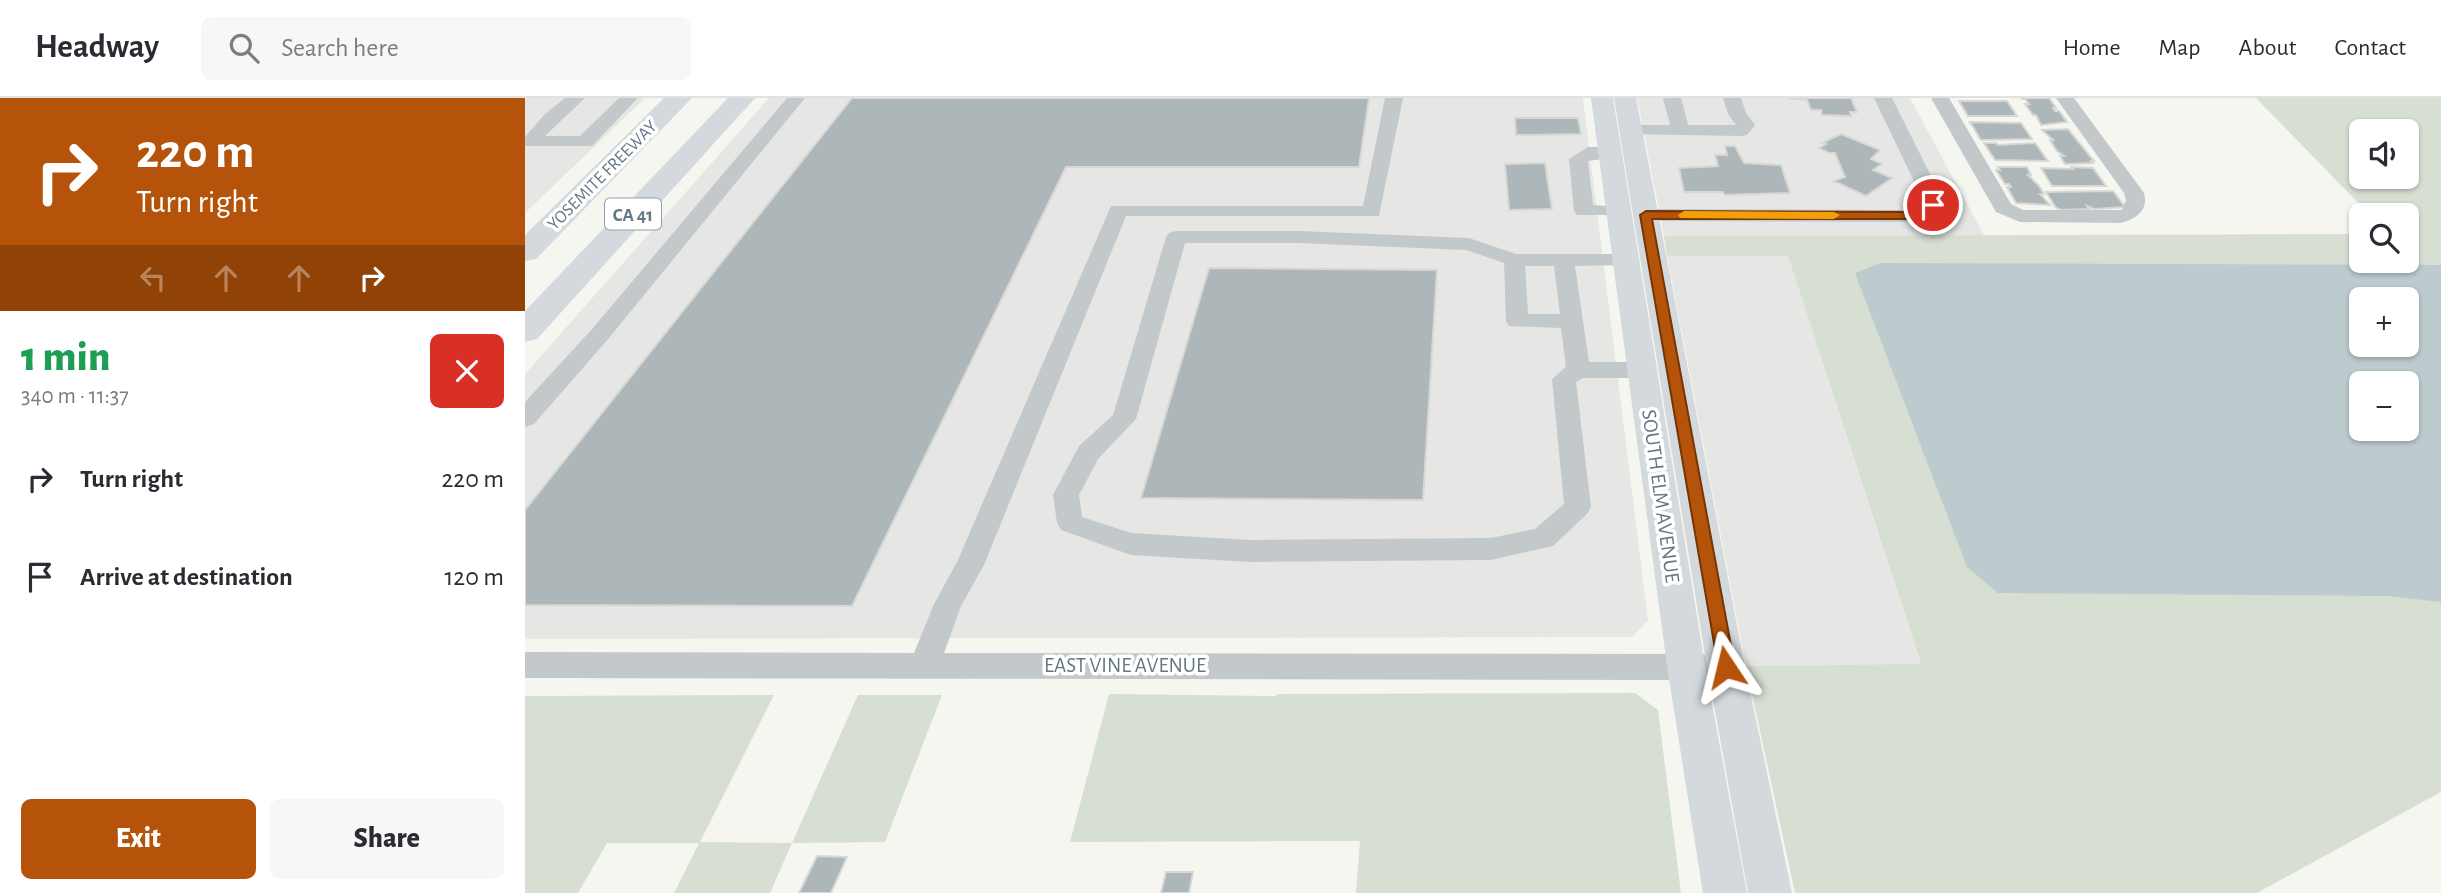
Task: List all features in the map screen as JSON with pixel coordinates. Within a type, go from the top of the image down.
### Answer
[{"type":"highway","name":"YOSEMITE FREEWAY","points":[[525,252],[679,98]]},
{"type":"highway","name":"CA 41","points":[[525,331],[742,98]]},
{"type":"main road","name":"SOUTH ELM AVENUE","points":[[1602,98],[1610,153],[1632,213],[1626,259],[1643,370],[1706,667],[1770,893]]},
{"type":"main road","name":"SOUTH ELM AVENUE","points":[[1625,98],[1630,130],[1632,213],[1706,667],[1725,893]]},
{"type":"street","points":[[576,98],[551,118],[531,142],[585,142],[629,98]]},
{"type":"street","points":[[525,418],[601,333],[796,98]]},
{"type":"street","points":[[1672,98],[1681,131]]},
{"type":"street","points":[[1632,213],[1907,216],[1929,211],[1933,200],[1883,98]]},
{"type":"street","points":[[1940,98],[2003,208],[2020,216],[2121,217],[2130,214],[2136,200],[2134,193],[2066,98]]},
{"type":"street","points":[[1578,370],[1564,260],[1514,260],[1469,244],[1299,236],[1176,237],[1124,419],[1088,453],[1066,495],[1070,523],[1131,544],[1250,551],[1491,549],[1543,538],[1578,507],[1564,379],[1578,370],[1643,370]]},
{"type":"street","points":[[1514,260],[1517,321],[1571,321]]},
{"type":"street","name":"EAST VINE AVENUE","points":[[525,665],[1706,667]]},
{"type":"lane","points":[[923,665],[948,604],[970,565],[1118,210],[1372,212],[1394,98]]},
{"type":"lane","points":[[1630,130],[1723,132],[1746,129],[1737,114],[1733,98]]},
{"type":"lane","points":[[1564,260],[1626,259]]},
{"type":"shaded area","points":[[525,98],[645,98],[525,213]]},
{"type":"shaded area","points":[[769,98],[1583,98],[1648,621],[1632,637],[525,639],[525,374]]},
{"type":"shaded area","points":[[1637,98],[1910,98],[1984,235],[1664,236]]},
{"type":"shaded area","points":[[2256,98],[2441,98],[2441,792],[2257,893],[1795,893],[1746,666],[1921,664],[1788,256],[1667,256],[1664,236],[2349,234],[2349,273],[2419,273],[2419,203],[2358,203]]},
{"type":"shaded area","points":[[1667,256],[1788,256],[1921,665],[1746,666]]},
{"type":"shaded area","points":[[1880,263],[2349,265],[2349,273],[2419,273],[2419,265],[2441,265],[2441,602],[2387,596],[1998,593],[1967,567],[1855,273]]},
{"type":"shaded area","points":[[1635,693],[1658,710],[1681,893],[1356,893],[1360,841],[1070,842],[1109,694],[1276,696]]},
{"type":"shaded area","points":[[774,695],[700,842],[792,843],[770,893],[674,893],[699,843],[607,843],[578,893],[525,893],[525,696]]},
{"type":"shaded area","points":[[858,695],[942,695],[885,842],[792,843]]},
{"type":"building","points":[[852,98],[1369,98],[1359,167],[1066,167],[852,606],[525,605],[525,510]]},
{"type":"building","points":[[1788,98],[1851,98],[1857,112],[1850,112],[1851,116],[1822,115],[1821,110],[1811,110],[1807,100]]},
{"type":"building","points":[[2021,98],[2049,98],[2056,108],[2053,108],[2055,111],[2059,111],[2067,122],[2041,125],[2025,104],[2029,104]]},
{"type":"building","points":[[1959,101],[2007,101],[2017,116],[1968,116]]},
{"type":"building","points":[[1515,118],[1578,118],[1581,134],[1516,135]]},
{"type":"building","points":[[1970,122],[2021,123],[2032,139],[1981,140]]},
{"type":"building","points":[[2068,129],[2093,163],[2065,164],[2060,156],[2064,156],[2057,151],[2050,140],[2053,140],[2042,130]]},
{"type":"building","points":[[1841,134],[1880,150],[1871,159],[1882,164],[1873,170],[1892,178],[1866,196],[1834,181],[1845,177],[1835,153],[1819,148],[1826,144],[1822,143]]},
{"type":"building","points":[[1984,143],[2035,143],[2048,161],[1995,160]]},
{"type":"building","points":[[1725,146],[1735,146],[1744,163],[1781,165],[1790,193],[1724,195],[1723,192],[1684,192],[1679,168],[1718,166],[1715,155],[1727,155]]},
{"type":"building","points":[[1545,163],[1552,209],[1509,210],[1505,164]]},
{"type":"building","points":[[1998,167],[2027,167],[2031,175],[2028,175],[2039,186],[2044,194],[2040,194],[2050,205],[2016,203],[2007,187],[2011,187],[2005,184],[1996,170],[2000,170]]},
{"type":"building","points":[[2071,167],[2093,168],[2106,186],[2052,186],[2041,168],[2073,169]]},
{"type":"building","points":[[2113,191],[2125,207],[2094,209],[2087,206],[2089,209],[2061,210],[2056,208],[2046,192]]},
{"type":"building","points":[[1209,268],[1437,270],[1423,500],[1141,498]]},
{"type":"building","points":[[817,856],[847,857],[831,893],[799,893]]},
{"type":"building","points":[[1166,872],[1193,872],[1189,893],[1161,893]]},
{"type":"slow traffic","points":[[1684,215],[1834,215]]},
{"type":"route","points":[[1726,667],[1646,215],[1907,216],[1921,215],[1933,205]]}]
